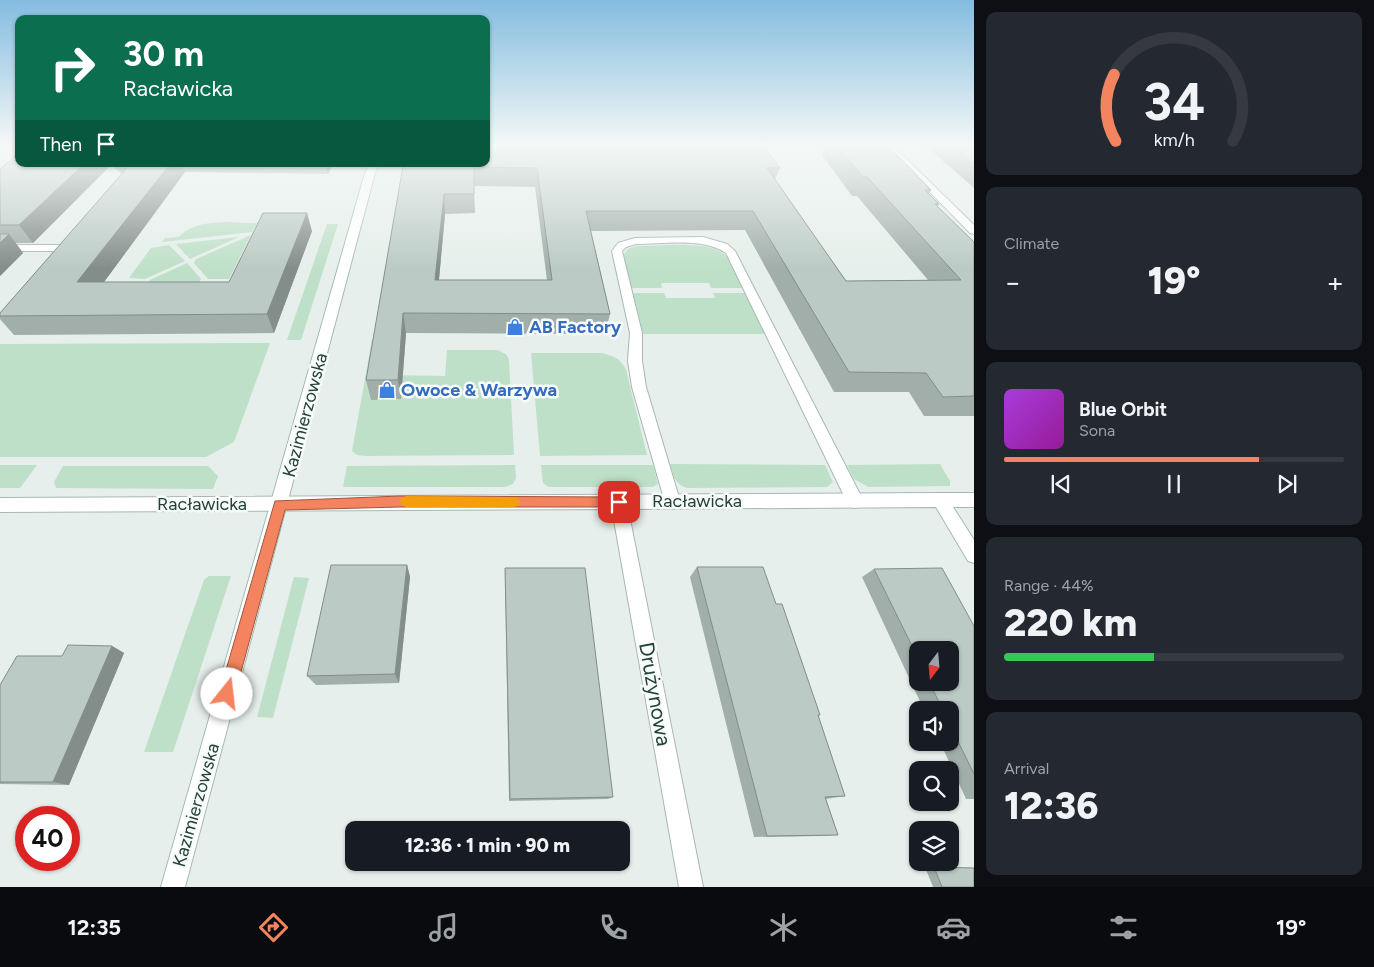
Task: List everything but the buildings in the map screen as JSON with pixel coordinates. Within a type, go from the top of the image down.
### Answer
[{"type":"street","name":"Kazimierzowska","points":[[173,887],[280,504],[366,186]]},
{"type":"street","points":[[931,186],[972,226]]},
{"type":"street","points":[[672,501],[639,387],[635,361],[636,334],[616,251],[622,244],[635,241],[703,240],[723,246],[730,251],[855,501]]},
{"type":"street","points":[[0,248],[64,245],[49,263]]},
{"type":"street","points":[[940,500],[974,556]]},
{"type":"street","name":"Racławicka","points":[[0,505],[974,500]]},
{"type":"street","name":"Drużynowa","points":[[619,502],[691,887]]},
{"type":"green space","points":[[215,222],[257,223],[252,232],[162,242],[165,238],[179,237],[195,226]]},
{"type":"green space","points":[[327,224],[338,224],[301,340],[287,340]]},
{"type":"green space","points":[[251,235],[229,279],[208,279],[194,263],[196,259]]},
{"type":"green space","points":[[239,237],[190,259],[176,244]]},
{"type":"green space","points":[[169,245],[185,261],[145,279],[129,278],[151,248]]},
{"type":"green space","points":[[695,245],[717,250],[724,254],[729,261],[742,288],[711,288],[709,283],[661,283],[662,288],[631,288],[623,256],[628,249],[637,246]]},
{"type":"green space","points":[[187,263],[201,279],[196,289],[143,290],[150,280]]},
{"type":"green space","points":[[633,293],[664,293],[666,298],[715,298],[713,293],[745,293],[767,334],[643,334]]},
{"type":"green space","points":[[372,339],[396,340],[390,375],[445,376],[447,350],[498,350],[507,355],[509,360],[514,455],[365,456],[357,455],[352,451]]},
{"type":"green space","points":[[270,343],[234,442],[206,457],[0,457],[0,344]]},
{"type":"green space","points":[[531,353],[602,353],[619,361],[626,370],[647,455],[540,456]]},
{"type":"green space","points":[[670,464],[825,465],[833,482],[827,487],[687,488],[677,482]]},
{"type":"green space","points":[[940,464],[950,481],[950,486],[868,487],[854,479],[847,465]]},
{"type":"green space","points":[[0,465],[37,465],[20,488],[0,488]]},
{"type":"green space","points":[[515,465],[516,478],[513,484],[505,487],[343,487],[347,466]]},
{"type":"green space","points":[[541,465],[653,465],[658,484],[653,487],[549,487],[543,483]]},
{"type":"green space","points":[[63,466],[208,466],[218,476],[213,489],[56,488],[54,482]]},
{"type":"green space","points":[[209,576],[231,576],[173,752],[144,752],[204,580]]},
{"type":"green space","points":[[294,577],[309,578],[273,718],[257,717]]},
{"type":"slow traffic","points":[[406,502],[513,502]]},
{"type":"place","name":"AB Factory","points":[[515,327]]},
{"type":"place","name":"Owoce & Warzywa","points":[[387,390]]},
{"type":"route","points":[[227,694],[280,504],[619,502]]}]
